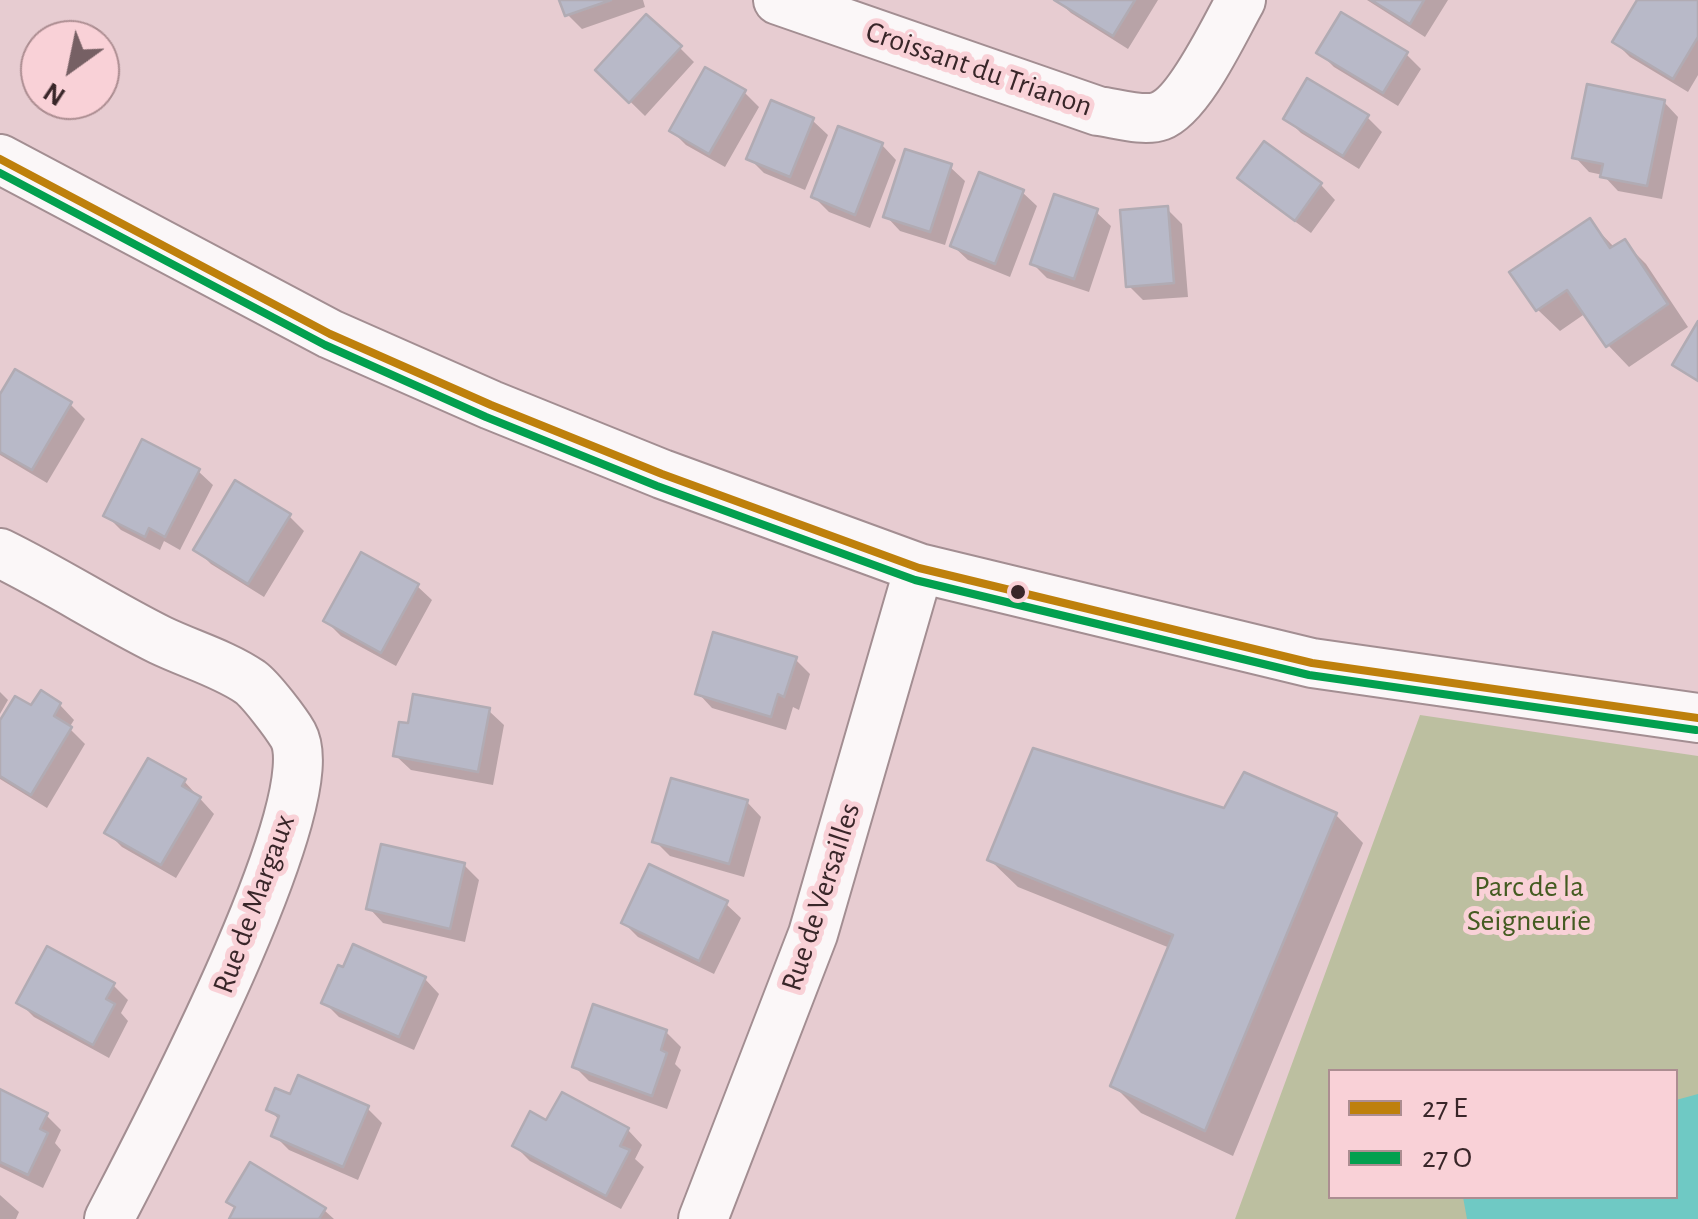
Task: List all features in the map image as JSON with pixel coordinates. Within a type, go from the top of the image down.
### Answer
[{"type":"street","name":"Croissant du Trianon","points":[[778,0],[1098,111],[1144,117],[1159,117],[1172,108],[1197,80],[1241,0]]},
{"type":"street","points":[[0,159],[312,325],[384,358],[662,474],[919,568],[1312,662],[1698,718]]},
{"type":"street","name":"Rue de Margaux","points":[[0,553],[158,639],[251,683],[295,738],[296,784],[282,838],[256,908],[222,994],[109,1219]]},
{"type":"street","name":"Rue de Versailles","points":[[702,1219],[740,1129],[812,934],[919,568]]},
{"type":"green space","name":"Parc de la Seigneurie","points":[[1420,715],[1698,756],[1698,1219],[1235,1219]]},
{"type":"water","points":[[1698,1094],[1698,1219],[1467,1219],[1463,1199],[1678,1199],[1678,1099]]},
{"type":"building","points":[[559,0],[611,0],[565,16]]},
{"type":"building","points":[[1054,0],[1135,0],[1113,36]]},
{"type":"building","points":[[1371,0],[1424,0],[1410,24]]},
{"type":"building","points":[[1637,0],[1698,0],[1698,37],[1673,79],[1612,42]]},
{"type":"building","points":[[1341,12],[1408,52],[1383,93],[1316,53]]},
{"type":"building","points":[[646,14],[682,46],[629,103],[595,70]]},
{"type":"building","points":[[705,67],[746,90],[709,154],[669,131]]},
{"type":"building","points":[[1307,78],[1369,115],[1343,156],[1283,119]]},
{"type":"building","points":[[1587,84],[1665,100],[1647,186],[1600,177],[1603,164],[1572,158]]},
{"type":"building","points":[[771,100],[814,118],[790,177],[746,159]]},
{"type":"building","points":[[838,126],[883,143],[855,215],[811,197]]},
{"type":"building","points":[[1264,141],[1322,183],[1295,221],[1237,178]]},
{"type":"building","points":[[905,149],[952,164],[930,232],[883,217]]},
{"type":"building","points":[[979,172],[1024,190],[995,264],[950,246]]},
{"type":"building","points":[[1054,194],[1098,209],[1074,279],[1030,264]]},
{"type":"building","points":[[1168,206],[1174,283],[1126,287],[1120,210]]},
{"type":"building","points":[[1590,218],[1610,248],[1625,239],[1668,304],[1606,347],[1567,290],[1536,311],[1509,272]]},
{"type":"building","points":[[1698,321],[1698,381],[1672,365]]},
{"type":"building","points":[[15,369],[72,402],[32,470],[0,452],[0,394]]},
{"type":"building","points":[[142,439],[200,469],[165,537],[149,528],[145,537],[103,516]]},
{"type":"building","points":[[235,480],[291,514],[248,584],[193,550]]},
{"type":"building","points":[[361,552],[419,584],[381,653],[323,621]]},
{"type":"building","points":[[713,632],[797,657],[784,697],[778,694],[771,717],[695,694]]},
{"type":"building","points":[[41,690],[61,703],[54,716],[72,727],[31,795],[0,776],[0,720],[15,696],[31,705]]},
{"type":"building","points":[[413,694],[490,708],[478,772],[393,756],[399,722],[408,723]]},
{"type":"building","points":[[1033,748],[1224,808],[1244,772],[1337,813],[1205,1131],[1110,1086],[1173,935],[987,860]]},
{"type":"building","points":[[148,758],[186,779],[182,786],[201,797],[161,865],[104,833]]},
{"type":"building","points":[[671,778],[748,800],[729,864],[652,842]]},
{"type":"building","points":[[381,844],[465,863],[450,929],[366,909]]},
{"type":"building","points":[[649,864],[728,901],[699,961],[621,923]]},
{"type":"building","points":[[353,944],[426,977],[399,1037],[321,1003],[338,965],[343,967]]},
{"type":"building","points":[[47,946],[115,983],[106,999],[115,1004],[93,1045],[16,1003]]},
{"type":"building","points":[[593,1004],[667,1030],[661,1050],[667,1053],[652,1096],[572,1067]]},
{"type":"building","points":[[298,1075],[369,1106],[343,1167],[271,1136],[279,1116],[266,1110],[275,1088],[290,1094]]},
{"type":"building","points":[[0,1089],[48,1113],[40,1129],[48,1133],[28,1175],[0,1162]]},
{"type":"building","points":[[562,1092],[629,1128],[620,1146],[630,1150],[606,1196],[512,1146],[530,1111],[546,1120]]},
{"type":"building","points":[[250,1162],[326,1208],[319,1219],[229,1219],[235,1207],[226,1202]]},
{"type":"transit line","points":[[0,159],[330,334],[662,474],[919,568],[1312,663],[1698,718]]},
{"type":"transit line","points":[[0,173],[325,345],[486,417],[657,486],[915,580],[1309,675],[1696,730]]}]
